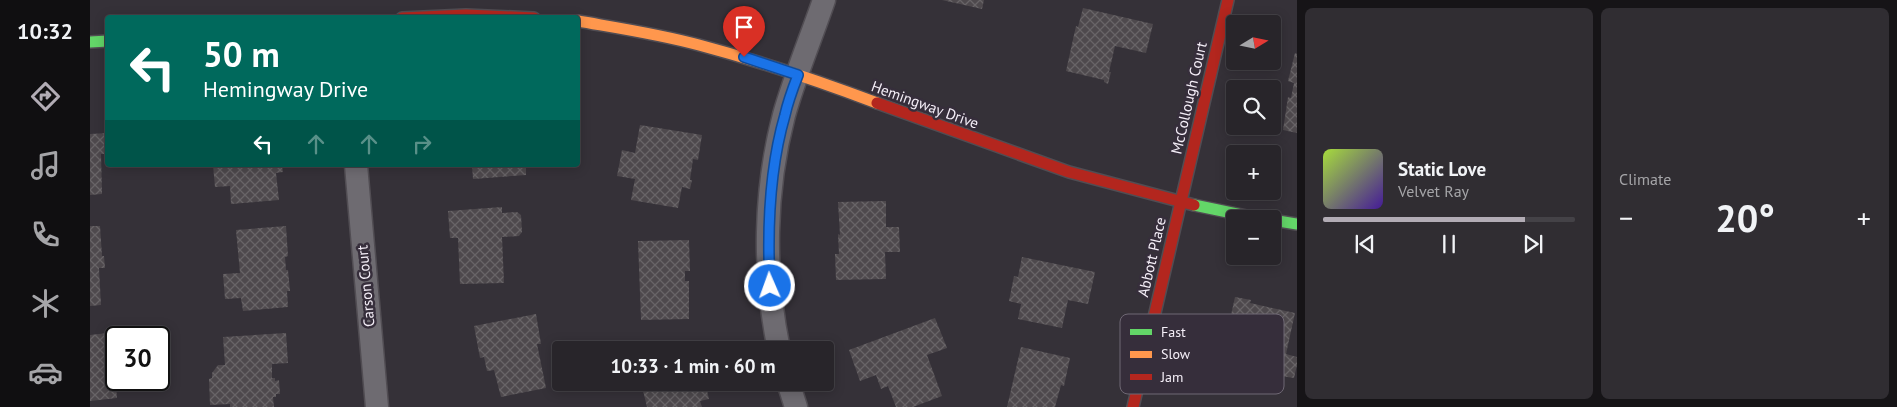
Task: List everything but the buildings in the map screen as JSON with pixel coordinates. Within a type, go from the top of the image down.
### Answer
[{"type":"street","points":[[777,341],[770,286],[768,243],[770,200],[776,156],[784,115],[824,0]]},
{"type":"street","name":"McCollough Court","points":[[1180,202],[1228,0]]},
{"type":"street","name":"Hemingway Drive","points":[[580,21],[635,30],[690,42],[744,57],[1043,163],[1112,184],[1226,212]]},
{"type":"street","points":[[90,42],[105,40]]},
{"type":"street","name":"Carson Court","points":[[356,167],[377,407]]},
{"type":"street","name":"Abbott Place","points":[[1155,314],[1180,202]]},
{"type":"street","points":[[1281,221],[1297,224]]},
{"type":"street","points":[[791,391],[796,407]]},
{"type":"street","name":"Abbott Place","points":[[1134,407],[1137,394]]},
{"type":"traffic: fast","points":[[90,42],[105,41]]},
{"type":"traffic: fast","points":[[1194,205],[1226,212]]},
{"type":"traffic: fast","points":[[1281,221],[1297,224]]},
{"type":"traffic: slow","points":[[580,21],[654,34],[699,45],[789,72],[877,103]]},
{"type":"traffic: jam","points":[[1155,314],[1228,0]]},
{"type":"traffic: jam","points":[[877,103],[1069,172],[1194,205]]},
{"type":"traffic: jam","points":[[1133,407],[1136,394]]},
{"type":"route","points":[[744,57],[798,75],[784,115],[770,200],[768,243],[770,286]]}]
